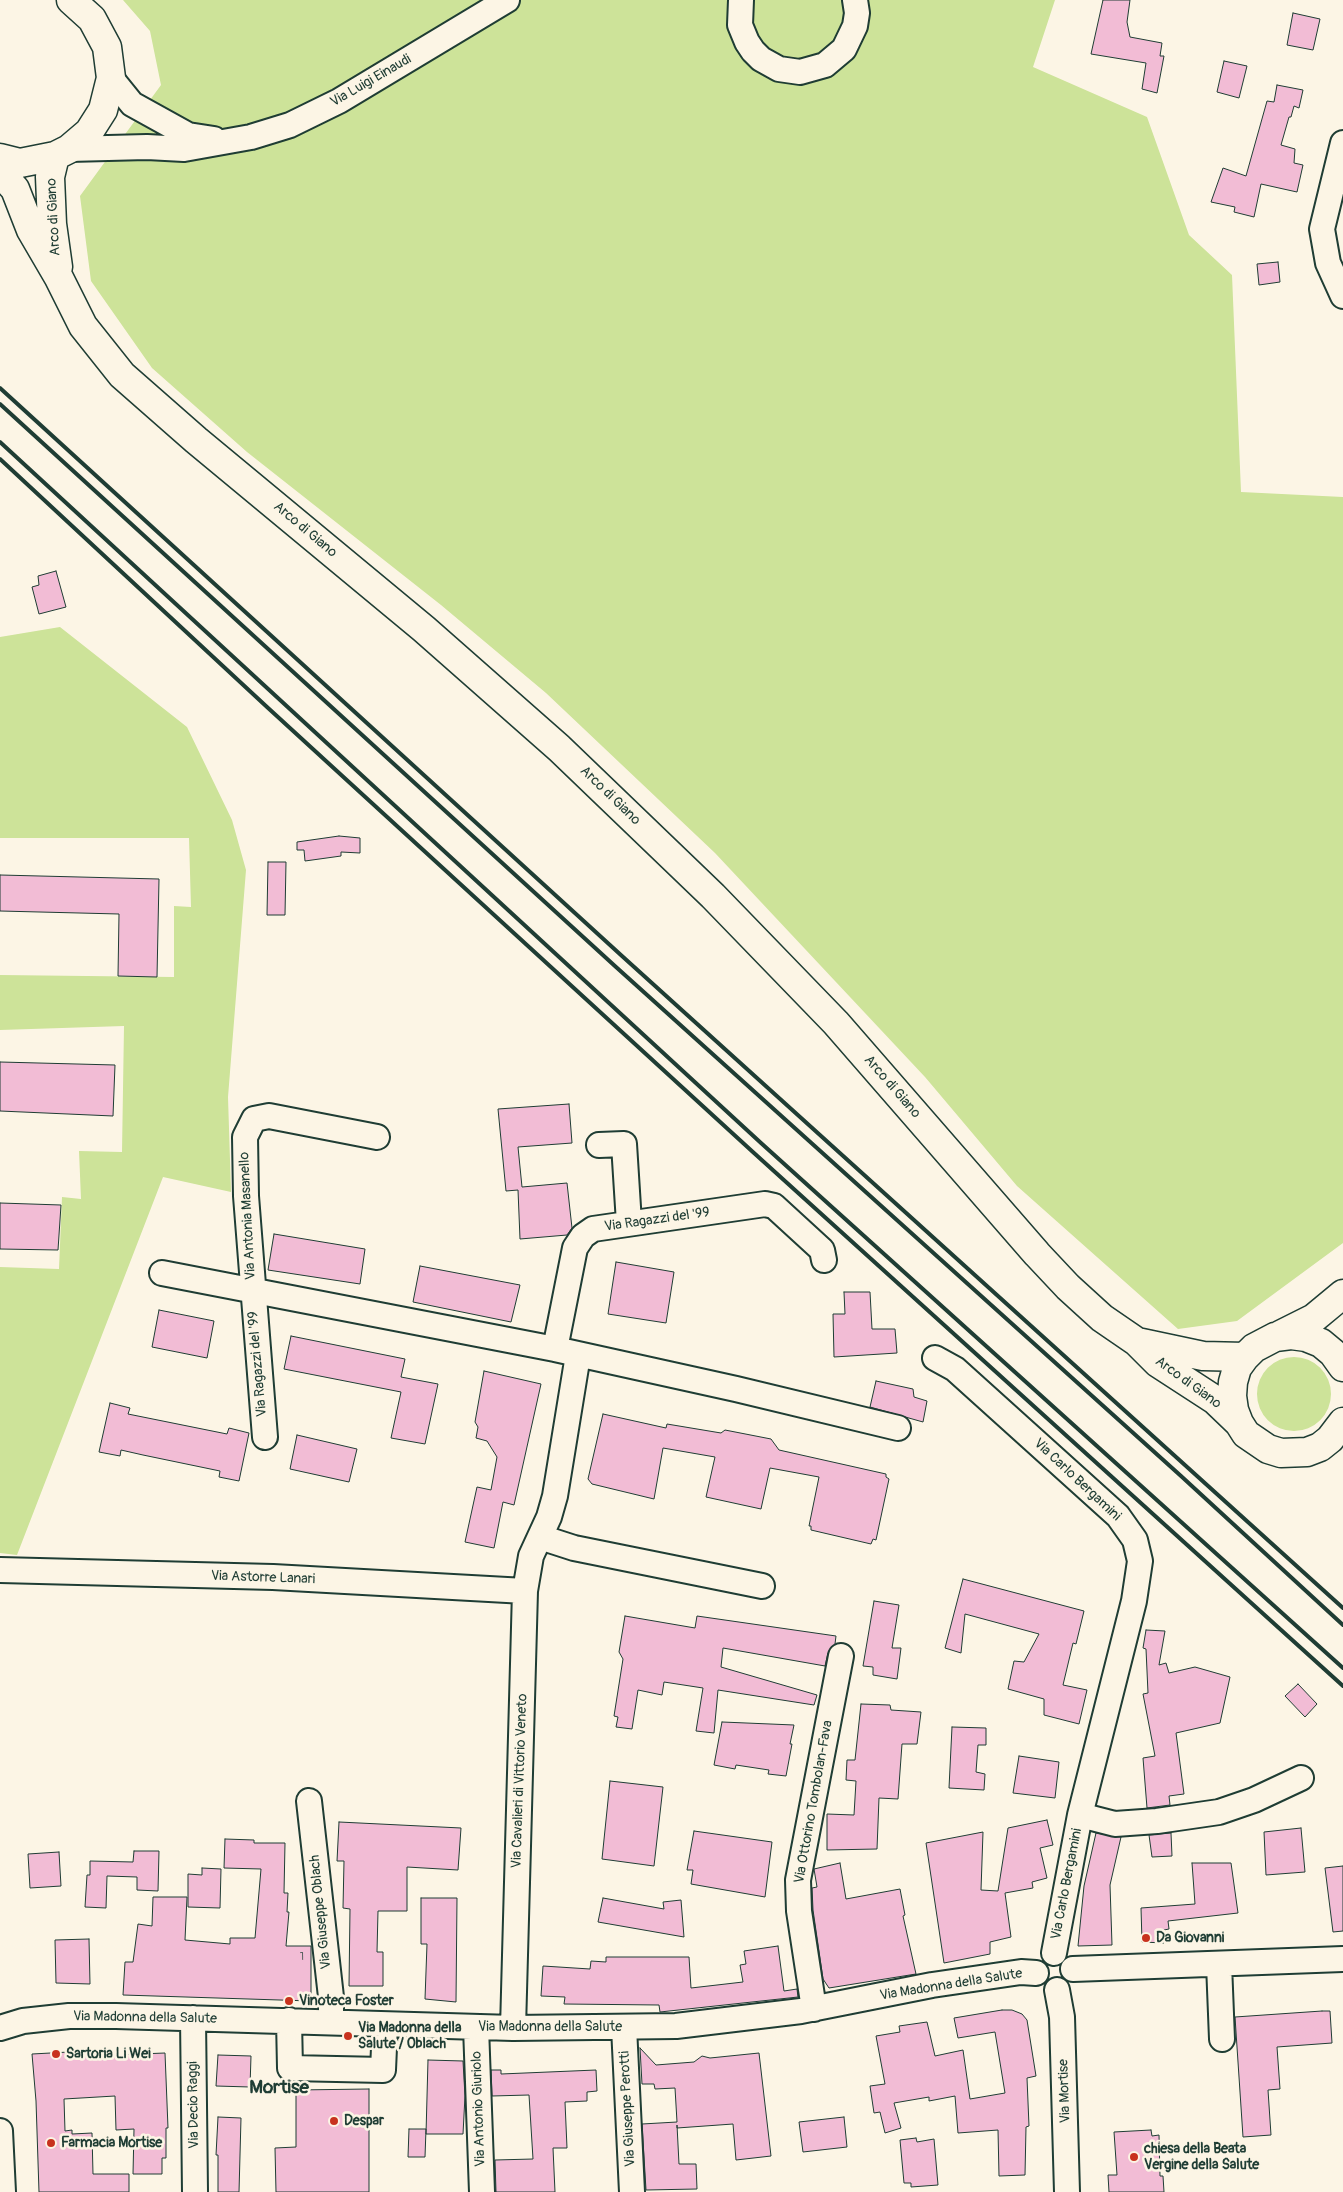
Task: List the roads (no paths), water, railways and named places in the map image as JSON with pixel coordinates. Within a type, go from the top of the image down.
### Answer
[{"type":"main road","points":[[0,158],[20,163],[62,153],[89,132],[104,110],[111,78],[107,47],[92,19],[71,0]]},
{"type":"main road","name":"Arco di Giano","points":[[59,278],[52,224],[50,177],[62,153]]},
{"type":"main road","name":"Arco di Giano","points":[[0,172],[15,189],[31,230],[59,278],[83,326],[122,375],[196,440],[424,628],[566,755],[713,896],[836,1023],[1037,1254],[1068,1287],[1102,1318],[1138,1342],[1158,1363],[1215,1400],[1239,1423],[1246,1434],[1268,1449],[1294,1454],[1307,1452],[1330,1439],[1343,1422]]},
{"type":"main road","points":[[1239,1423],[1234,1410],[1232,1396],[1237,1368],[1245,1357],[1254,1348],[1314,1318],[1343,1294]]},
{"type":"main road","points":[[1275,1337],[1291,1335],[1306,1337],[1321,1343],[1333,1353],[1343,1366]]},
{"type":"main road","name":"Arco di Giano","points":[[1138,1342],[1203,1356],[1245,1357]]},
{"type":"street","name":"Via Luigi Einaudi","points":[[62,153],[147,147],[184,149],[251,137],[290,125],[339,101],[507,0]]},
{"type":"street","points":[[737,3],[743,33],[753,51],[765,62],[779,69],[800,72],[825,65],[844,49],[855,26],[857,13],[855,0]]},
{"type":"street","name":"Via Luigi Einaudi","points":[[111,78],[132,104],[188,135],[226,141]]},
{"type":"street","points":[[1343,142],[1322,229],[1328,263],[1343,296]]},
{"type":"street","name":"Via Antonia Masanello","points":[[252,1290],[246,1196],[245,1138],[254,1119],[269,1116],[377,1137]]},
{"type":"street","points":[[599,1145],[624,1144],[629,1223]]},
{"type":"street","name":"Via Ragazzi del '99","points":[[566,1352],[575,1248],[582,1236],[594,1229],[764,1204],[774,1206],[822,1250],[824,1260]]},
{"type":"street","name":"Via Ragazzi del '99","points":[[162,1273],[566,1352],[736,1389],[898,1428]]},
{"type":"street","name":"Via Ragazzi del '99","points":[[252,1290],[265,1437]]},
{"type":"street","name":"Via Cavalieri di Vittorio Veneto","points":[[514,2028],[525,1591],[530,1556],[549,1517],[555,1496],[566,1352]]},
{"type":"street","name":"Via Carlo Bergamini","points":[[935,1358],[955,1369],[1110,1509],[1135,1540],[1140,1561],[1134,1601],[1080,1815],[1054,1953]]},
{"type":"street","points":[[540,1537],[574,1548],[762,1586]]},
{"type":"street","name":"Via Astorre Lanari","points":[[0,1570],[273,1577],[525,1591]]},
{"type":"street","name":"Via Ottorino Tombolan-Fava","points":[[814,2009],[799,1911],[798,1880],[841,1656]]},
{"type":"street","name":"Via Carlo Bergamini","points":[[1080,1815],[1115,1824],[1157,1822],[1219,1812],[1254,1800],[1301,1778]]},
{"type":"street","name":"Via Giuseppe Oblach","points":[[309,1801],[331,1997],[331,2022]]},
{"type":"street","points":[[1054,1953],[1069,1960],[1073,1969],[1070,1982],[1062,1989],[1057,1990]]},
{"type":"street","name":"Via Madonna della Salute","points":[[1054,1953],[1049,1954],[1040,1961],[1036,1973],[1043,1986],[1057,1990]]},
{"type":"street","points":[[1073,1969],[1343,1959]]},
{"type":"street","points":[[1219,1964],[1222,2039]]},
{"type":"street","name":"Via Madonna della Salute","points":[[0,2028],[23,2021],[69,2016],[289,2020],[385,2025],[514,2028],[676,2026],[814,2009],[932,1985],[1021,1972],[1036,1973]]},
{"type":"street","name":"Via Mortise","points":[[1057,1990],[1062,2017],[1067,2192]]},
{"type":"street","name":"Via Decio Raggi","points":[[193,2018],[195,2192]]},
{"type":"street","points":[[289,2020],[290,2068],[383,2070],[385,2025]]},
{"type":"street","name":"Via Antonio Giuriolo","points":[[476,2027],[482,2192]]},
{"type":"street","name":"Via Giuseppe Perotti","points":[[624,2027],[632,2192]]},
{"type":"street","points":[[0,2131],[3,2192]]},
{"type":"railway","points":[[0,388],[622,956],[1343,1608]]},
{"type":"railway","points":[[0,404],[616,967],[1181,1476],[1343,1625]]},
{"type":"railway","points":[[0,442],[761,1143],[1343,1668]]},
{"type":"railway","points":[[0,459],[267,707],[754,1153],[1343,1686]]},
{"type":"place","name":"Da Giovanni","points":[[1146,1938]]},
{"type":"place","name":"Vinoteca Foster","points":[[289,2001]]},
{"type":"place","name":"Via Madonna della Salute / Oblach","points":[[348,2036]]},
{"type":"place","name":"Sartoria Li Wei","points":[[56,2054]]},
{"type":"place","name":"Despar","points":[[334,2121]]},
{"type":"place","name":"Farmacia Mortise","points":[[51,2143]]},
{"type":"place","name":"chiesa della Beata Vergine della Salute","points":[[1134,2157]]},
{"type":"district","name":"Mortise","points":[[279,2088]]}]
